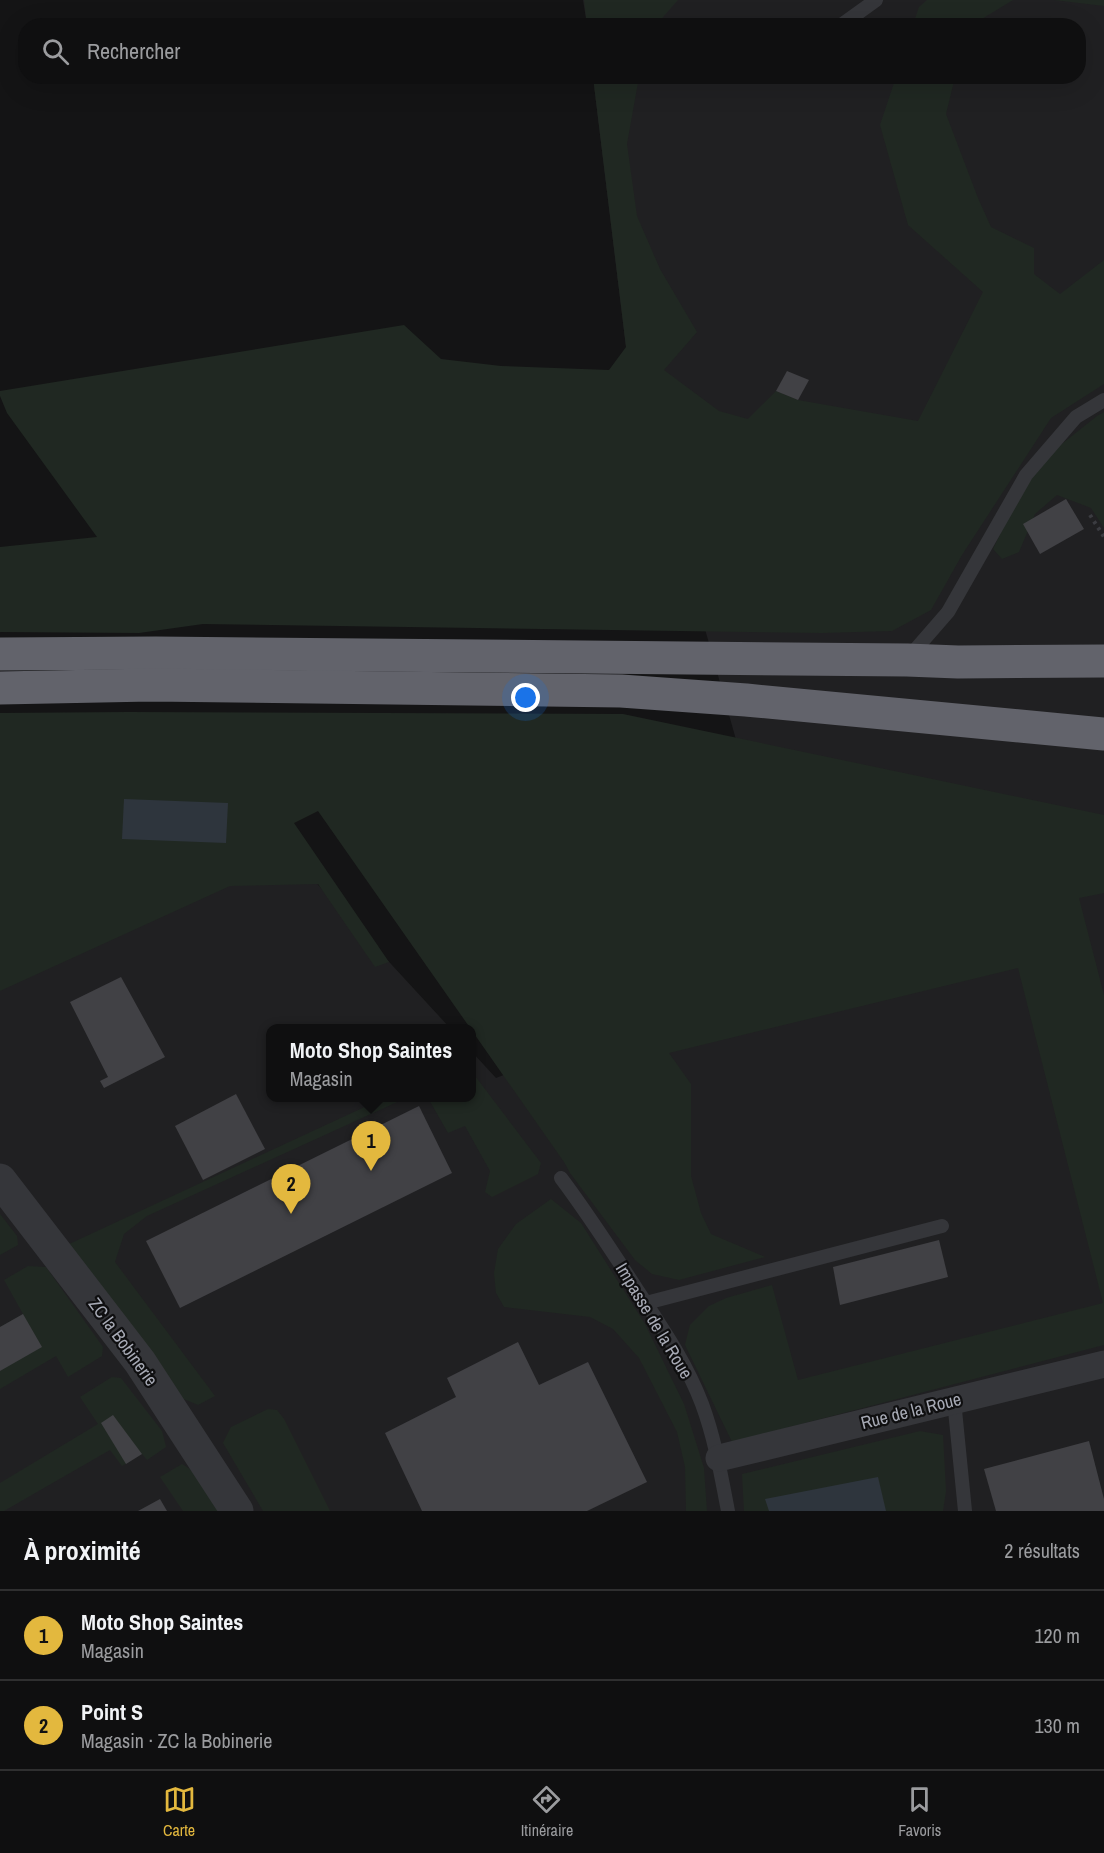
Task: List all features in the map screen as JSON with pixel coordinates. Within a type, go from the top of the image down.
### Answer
[{"type":"highway","points":[[0,654],[156,652],[958,662],[1104,661]]},
{"type":"highway","points":[[0,688],[151,685],[621,691],[746,700],[1104,734]]},
{"type":"street","name":"ZC la Bobinerie","points":[[0,1180],[140,1362],[237,1511]]},
{"type":"street","name":"Rue de la Roue","points":[[718,1458],[1104,1364]]},
{"type":"lane","points":[[851,18],[876,0]]},
{"type":"lane","points":[[907,660],[948,612],[1026,475],[1076,417],[1104,400]]},
{"type":"lane","name":"Impasse de la Roue","points":[[561,1178],[584,1208],[668,1336],[688,1374],[702,1404],[718,1458],[728,1511]]},
{"type":"lane","points":[[646,1303],[942,1226]]},
{"type":"lane","points":[[954,1400],[964,1511]]},
{"type":"path","points":[[1090,515],[1104,537]]},
{"type":"shaded area","points":[[583,0],[1104,0],[1104,1511],[0,1511],[0,929],[262,824],[446,1024],[266,1024],[266,1102],[476,1102],[476,1056],[496,1078],[798,961],[626,347],[594,84],[1086,84],[1086,18],[586,18]]},
{"type":"shaded area","points":[[584,0],[678,0],[662,18],[586,18]]},
{"type":"shaded area","points":[[927,0],[1013,0],[983,18],[915,18],[919,7]]},
{"type":"shaded area","points":[[1054,0],[1104,0],[1104,6]]},
{"type":"shaded area","points":[[594,84],[638,84],[627,144],[637,216],[660,269],[697,332],[664,370],[719,411],[748,419],[776,391],[798,400],[918,421],[983,292],[908,225],[880,125],[894,84],[953,84],[946,114],[978,198],[991,227],[1034,248],[1034,274],[1060,294],[1104,260],[1104,384],[1051,418],[962,555],[931,610],[892,631],[822,633],[203,624],[139,633],[0,632],[0,547],[97,537],[7,413],[0,391],[404,325],[441,359],[501,366],[609,370],[626,347]]},
{"type":"shaded area","points":[[1104,412],[1104,528],[1091,508],[1057,495],[1035,514],[1019,552],[1002,559],[993,549],[1025,483],[1053,451]]},
{"type":"shaded area","points":[[0,713],[623,714],[1104,815],[1104,893],[1079,898],[1104,995],[1104,1345],[732,1442],[685,1345],[690,1325],[709,1306],[726,1298],[772,1285],[798,1380],[1103,1303],[1018,968],[669,1053],[691,1084],[691,1176],[701,1213],[711,1234],[765,1257],[679,1280],[652,1274],[635,1260],[570,1173],[476,1036],[476,1024],[467,1024],[318,811],[294,823],[389,962],[375,967],[318,884],[230,886],[0,991]]},
{"type":"shaded area","points":[[124,799],[228,803],[226,843],[122,839]]},
{"type":"shaded area","points":[[476,1077],[541,1163],[538,1174],[492,1197],[485,1192],[490,1171],[465,1126],[448,1133],[430,1102],[476,1102]]},
{"type":"shaded area","points":[[375,1102],[397,1102],[147,1216],[124,1234],[115,1262],[215,1396],[198,1405],[179,1397],[67,1245]]},
{"type":"shaded area","points":[[551,1199],[581,1223],[645,1324],[684,1404],[704,1468],[707,1511],[686,1511],[685,1467],[677,1432],[639,1358],[613,1329],[590,1317],[504,1307],[496,1293],[494,1273],[498,1249],[516,1224]]},
{"type":"shaded area","points":[[0,1214],[17,1236],[18,1245],[0,1255]]},
{"type":"shaded area","points":[[28,1266],[46,1267],[103,1347],[102,1356],[68,1377],[56,1356],[0,1389],[0,1327],[23,1314],[4,1280]]},
{"type":"shaded area","points":[[112,1377],[121,1378],[162,1431],[166,1447],[147,1460],[142,1454],[122,1466],[110,1450],[4,1511],[0,1511],[0,1483],[98,1424],[80,1397]]},
{"type":"shaded area","points":[[268,1409],[277,1410],[284,1419],[330,1511],[263,1511],[223,1443],[231,1427]]},
{"type":"shaded area","points":[[920,1431],[943,1435],[946,1491],[943,1511],[744,1511],[742,1474]]},
{"type":"shaded area","points":[[182,1464],[193,1471],[220,1511],[183,1511],[160,1477]]},
{"type":"shaded area","points":[[878,1477],[886,1511],[769,1511],[765,1499]]},
{"type":"building","points":[[787,371],[809,380],[798,400],[776,391]]},
{"type":"building","points":[[1066,499],[1084,529],[1040,554],[1023,524]]},
{"type":"building","points":[[121,977],[165,1057],[104,1088],[100,1081],[108,1077],[70,1002]]},
{"type":"building","points":[[236,1094],[265,1149],[203,1180],[175,1126]]},
{"type":"building","points":[[419,1106],[452,1173],[180,1308],[146,1241]]},
{"type":"building","points":[[939,1240],[948,1277],[840,1305],[833,1267]]},
{"type":"building","points":[[23,1314],[42,1347],[0,1371],[0,1327]]},
{"type":"building","points":[[518,1342],[539,1385],[588,1362],[647,1482],[587,1511],[422,1511],[385,1433],[456,1397],[447,1378]]},
{"type":"building","points":[[113,1415],[142,1454],[126,1464],[101,1423]]},
{"type":"building","points":[[1089,1441],[1104,1499],[1104,1511],[996,1511],[984,1469]]},
{"type":"building","points":[[160,1499],[167,1511],[138,1511]]},
{"type":"place","name":"Moto Shop Saintes","points":[[371,1171]]},
{"type":"place","name":"Point S","points":[[291,1214]]}]
